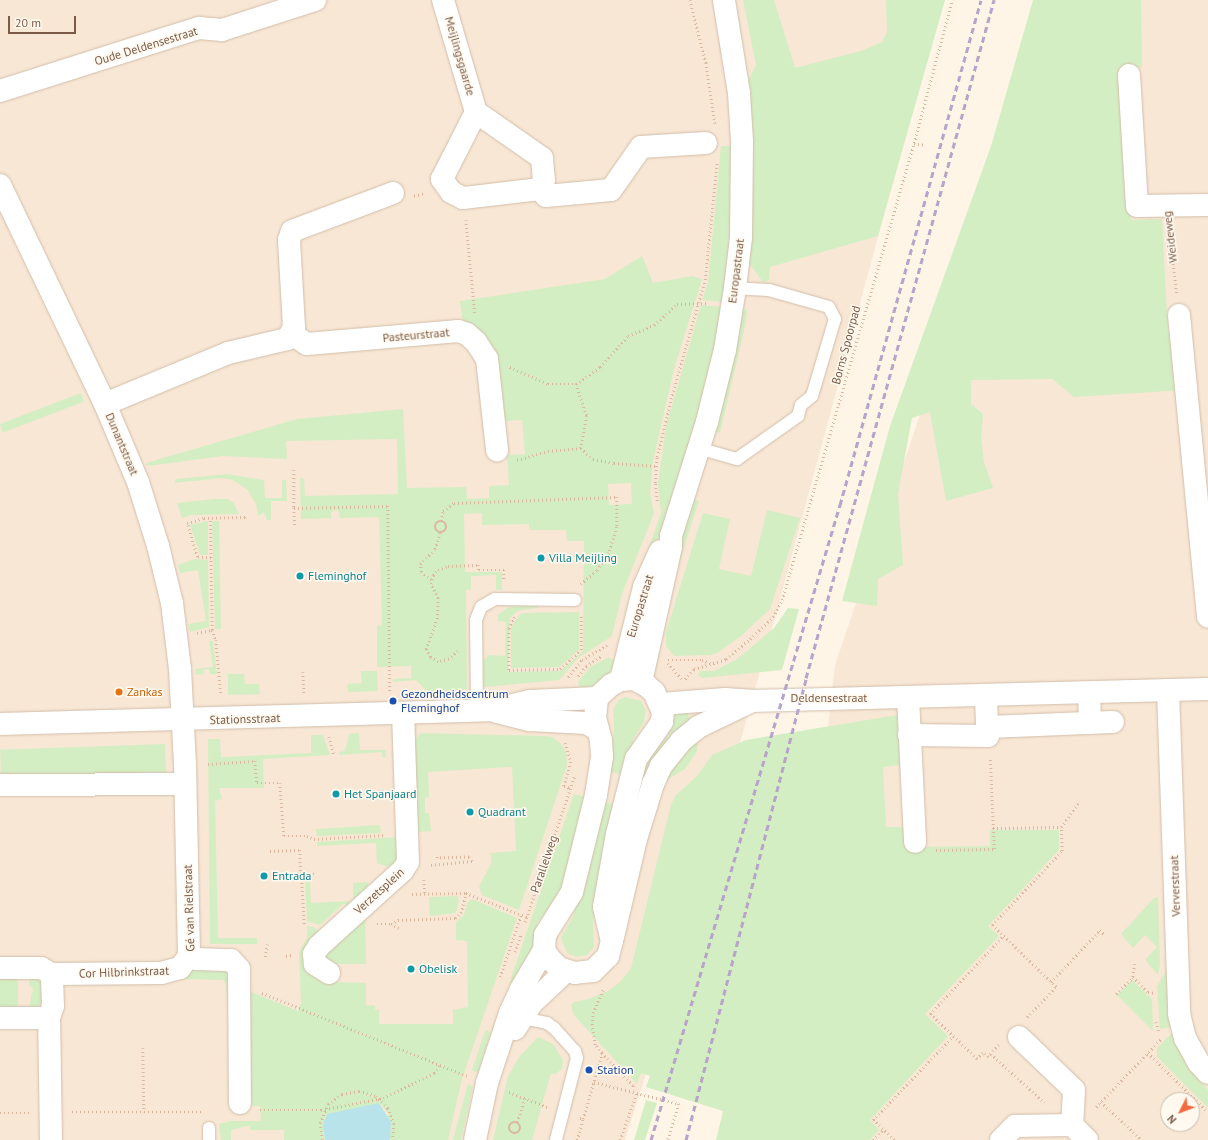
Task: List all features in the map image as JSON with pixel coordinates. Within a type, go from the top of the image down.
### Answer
[{"type":"street","name":"Oude Deldensestraat","points":[[0,91],[199,28],[222,30],[315,0]]},
{"type":"street","name":"Meijlingsgaarde","points":[[443,0],[476,112],[542,158],[544,180],[540,189]]},
{"type":"street","name":"Europastraat","points":[[631,681],[644,587],[658,555],[671,536],[698,448],[725,350],[735,288],[741,238],[742,141],[739,93],[724,0]]},
{"type":"street","name":"Weideweg","points":[[1128,75],[1137,206],[1167,205]]},
{"type":"street","name":"Meijlingsgaarde","points":[[446,185],[442,180],[476,112]]},
{"type":"street","points":[[446,185],[451,192],[463,198],[540,189],[546,196],[611,190],[641,147],[713,143]]},
{"type":"street","name":"Dunantstraat","points":[[0,185],[105,404],[145,500],[172,603],[177,636],[183,721]]},
{"type":"street","points":[[105,404],[228,353],[287,339],[294,327],[289,240],[292,231],[393,194]]},
{"type":"street","points":[[1167,205],[1208,205]]},
{"type":"street","points":[[1179,315],[1199,427],[1208,617]]},
{"type":"street","name":"Pasteurstraat","points":[[291,334],[307,344],[458,331],[467,334],[482,350],[487,359],[497,450]]},
{"type":"street","points":[[475,1140],[495,1087],[521,989],[544,950],[546,930],[567,903],[572,892],[596,795],[602,756],[601,740],[597,729],[595,710],[597,698],[631,681],[654,692],[661,704],[663,712],[662,722],[636,759],[617,834],[604,907],[612,941],[608,956],[593,971],[584,974],[566,971],[554,964],[544,950]]},
{"type":"street","name":"Deldensestraat","points":[[661,704],[725,699],[751,701],[1208,689]]},
{"type":"street","name":"Ververstraat","points":[[1168,690],[1179,1014],[1173,1032],[1185,1038],[1198,1063],[1208,1073]]},
{"type":"street","points":[[1089,693],[1090,723]]},
{"type":"street","points":[[986,696],[988,731]]},
{"type":"street","points":[[908,697],[915,842]]},
{"type":"street","name":"Stationsstraat","points":[[0,724],[183,721],[403,714],[483,710],[530,702],[597,698]]},
{"type":"street","name":"Deldensestraat","points":[[612,941],[636,839],[652,784],[668,756],[698,727],[751,701]]},
{"type":"street","name":"Stationsstraat","points":[[483,710],[530,720],[586,723],[597,729]]},
{"type":"street","name":"Verzetsplein","points":[[329,973],[315,964],[316,950],[403,870],[409,858],[403,714]]},
{"type":"street","name":"Gé van Rielstraat","points":[[183,721],[189,956],[197,959],[231,960],[239,969],[248,1106]]},
{"type":"street","points":[[909,736],[1113,722]]},
{"type":"street","points":[[0,785],[185,774]]},
{"type":"street","name":"Cor Hilbrinkstraat","points":[[0,968],[41,968],[52,974],[161,973],[180,968],[189,956]]},
{"type":"street","points":[[515,1015],[566,971]]},
{"type":"street","points":[[51,1140],[52,1112],[49,1018],[53,1006],[52,974]]},
{"type":"street","points":[[0,1018],[49,1018]]},
{"type":"street","points":[[1001,1140],[1015,1126],[1071,1126],[1074,1090],[1016,1034]]},
{"type":"lane","points":[[698,448],[737,459],[798,416],[801,405],[812,396],[835,319],[829,307],[769,290],[735,288]]},
{"type":"lane","points":[[483,710],[475,648],[477,612],[486,602],[505,600],[578,600]]},
{"type":"lane","points":[[515,1015],[547,1023],[554,1028],[575,1052],[577,1058],[556,1140]]},
{"type":"lane","points":[[209,1128],[209,1140]]},
{"type":"path","points":[[658,506],[655,483],[656,466],[671,399],[706,280],[713,143],[706,63],[690,0]]},
{"type":"path","name":"Borns Spoorpad","points":[[684,681],[694,669],[726,659],[773,617],[782,600],[914,143],[952,0]]},
{"type":"path","points":[[914,143],[925,145]]},
{"type":"path","points":[[393,194],[408,198],[446,185]]},
{"type":"path","points":[[463,198],[476,318],[467,334]]},
{"type":"path","name":"Weideweg","points":[[1167,205],[1179,315]]},
{"type":"path","points":[[487,359],[500,361],[548,384],[576,384],[600,366],[628,336],[654,325],[677,304],[699,302]]},
{"type":"path","points":[[576,384],[587,416],[581,448]]},
{"type":"path","points":[[497,450],[498,457],[505,461],[525,460],[548,451],[581,448],[593,459],[614,463],[656,466]]},
{"type":"path","points":[[294,470],[295,526]]},
{"type":"path","points":[[440,533],[435,526],[442,521],[445,508],[458,503],[617,497],[616,527],[610,553],[597,571],[581,583],[578,600],[581,650],[560,669],[509,670],[509,629],[510,623],[518,614]]},
{"type":"path","points":[[294,508],[388,506],[390,693],[382,693]]},
{"type":"path","points":[[210,558],[198,557],[187,523],[210,518],[244,517],[245,520]]},
{"type":"path","points":[[210,518],[212,630],[216,640],[221,699]]},
{"type":"path","points":[[440,533],[444,533],[447,528],[442,521]]},
{"type":"path","points":[[440,533],[435,549],[420,564],[421,572],[431,580],[438,603],[436,626],[426,645],[430,657],[443,662],[461,649],[475,648]]},
{"type":"path","points":[[431,580],[438,570],[448,566],[478,565],[478,570],[504,570],[505,600]]},
{"type":"path","points":[[177,636],[212,630]]},
{"type":"path","points":[[565,682],[582,660],[612,642]]},
{"type":"path","name":"Borns Spoorpad","points":[[664,659],[702,660],[711,663]]},
{"type":"path","points":[[303,672],[304,696]]},
{"type":"path","points":[[296,697],[312,696]]},
{"type":"path","points":[[915,842],[915,850],[994,849],[988,731]]},
{"type":"path","points":[[328,732],[334,754]]},
{"type":"path","points":[[185,774],[255,761],[257,783],[280,782],[284,836],[307,836],[314,839],[408,834]]},
{"type":"path","name":"Parallelweg","points":[[524,924],[577,769]]},
{"type":"path","points":[[1003,936],[930,1014],[978,1059],[983,1053],[988,1057],[1016,1034],[1056,987],[992,925],[1062,851],[1061,827],[1078,804]]},
{"type":"path","points":[[993,828],[1061,827]]},
{"type":"path","points":[[270,851],[300,850],[304,924]]},
{"type":"path","points":[[422,865],[472,860],[470,857],[438,858],[437,856]]},
{"type":"path","points":[[301,874],[315,874]]},
{"type":"path","points":[[404,894],[466,893],[527,917]]},
{"type":"path","points":[[391,924],[398,920],[455,918],[461,913],[466,893]]},
{"type":"path","points":[[379,924],[391,924],[400,929]]},
{"type":"path","points":[[513,957],[522,930]]},
{"type":"path","points":[[1051,982],[1100,930],[1105,935]]},
{"type":"path","points":[[265,957],[267,944]]},
{"type":"path","points":[[1116,994],[1132,977],[1135,964]]},
{"type":"path","points":[[1132,977],[1148,992],[1155,991],[1155,999]]},
{"type":"path","points":[[239,984],[439,1066],[525,1098],[517,1122],[509,1126],[511,1133],[520,1131],[521,1125],[517,1122]]},
{"type":"path","points":[[604,984],[603,994],[593,1013],[592,1025],[595,1045],[634,1086],[632,1090]]},
{"type":"path","points":[[1156,1014],[1156,1029],[1173,1032]]},
{"type":"path","points":[[991,1054],[1071,1126],[1088,1115],[1148,1053],[1173,1032]]},
{"type":"path","points":[[894,1140],[874,1120],[953,1036]]},
{"type":"path","points":[[143,1048],[144,1112]]},
{"type":"path","points":[[602,1053],[594,1082],[622,1091],[632,1090],[679,1104],[668,1140]]},
{"type":"path","points":[[1148,1053],[1208,1112]]},
{"type":"path","points":[[248,1106],[325,1109],[379,1099],[434,1073],[439,1066]]},
{"type":"path","points":[[322,1140],[320,1123],[325,1109],[337,1097],[353,1091],[365,1092],[379,1099],[388,1108],[393,1118],[393,1140]]},
{"type":"path","points":[[620,1140],[637,1092]]},
{"type":"path","points":[[1101,1102],[1142,1140]]},
{"type":"path","points":[[0,1113],[208,1112]]},
{"type":"path","points":[[577,1140],[584,1119]]},
{"type":"path","points":[[873,1140],[883,1130]]},
{"type":"shaded area","points":[[0,0],[942,0],[779,603],[659,1032],[625,1140],[0,1140]]},
{"type":"shaded area","points":[[1053,0],[1208,0],[1208,1140],[739,1140],[817,825],[835,665],[1021,118]]},
{"type":"green space","points":[[743,0],[774,0],[795,68],[861,51],[882,42],[887,32],[886,0],[945,0],[878,236],[770,267],[769,280],[763,282],[748,262],[748,81],[756,65]]},
{"type":"green space","points":[[1033,0],[1141,0],[1142,67],[1120,69],[1131,220],[1162,219],[1168,333],[1179,334],[1185,390],[1074,397],[1052,379],[971,380],[971,404],[983,414],[981,439],[984,462],[993,488],[946,501],[930,412],[912,418],[898,494],[903,565],[878,579],[877,606],[842,601],[890,426],[991,146]]},
{"type":"green space","points":[[721,146],[732,146],[731,226],[722,302],[702,300],[708,282]]},
{"type":"green space","points":[[642,256],[653,283],[692,276],[702,279],[674,369],[653,461],[650,493],[654,513],[622,594],[612,636],[578,658],[559,680],[485,687],[483,686],[484,660],[488,655],[505,656],[506,622],[498,621],[498,615],[507,608],[516,606],[537,605],[537,608],[518,611],[510,618],[508,672],[561,671],[583,651],[584,541],[567,541],[566,530],[529,530],[529,524],[482,525],[482,513],[464,514],[465,572],[502,572],[502,590],[496,590],[496,575],[471,576],[471,590],[466,590],[467,689],[429,694],[416,680],[393,682],[393,679],[411,678],[411,666],[377,667],[377,626],[382,625],[379,517],[340,518],[339,512],[335,510],[331,512],[331,518],[301,519],[300,478],[304,479],[305,496],[398,494],[397,439],[286,441],[287,459],[223,456],[147,466],[146,463],[297,419],[403,409],[407,488],[466,487],[467,499],[489,498],[489,486],[509,485],[507,455],[525,454],[522,420],[504,421],[463,323],[460,301],[605,279]],"holes":[[[631,483],[632,504],[609,505],[608,484]]]},
{"type":"green space","points":[[701,305],[722,307],[712,360],[694,428],[656,546],[629,613],[626,612],[661,513],[658,484],[666,426]]},
{"type":"green space","points":[[742,309],[747,310],[746,322],[720,433],[715,431]]},
{"type":"green space","points":[[81,393],[84,401],[3,433],[0,424]]},
{"type":"green space","points":[[227,474],[264,480],[265,498],[282,498],[282,480],[286,480],[287,501],[271,501],[271,520],[267,520],[264,512],[258,516],[256,504],[248,490],[233,480],[221,478],[174,483],[176,479]]},
{"type":"green space","points":[[228,499],[233,502],[239,514],[191,515],[182,518],[177,503]]},
{"type":"green space","points":[[693,499],[699,501],[670,592],[669,577]]},
{"type":"green space","points":[[767,510],[800,518],[770,609],[741,636],[717,653],[710,655],[674,656],[666,646],[666,632],[703,513],[730,519],[719,569],[751,576]]},
{"type":"green space","points":[[208,521],[208,555],[200,555],[190,525]]},
{"type":"green space","points":[[212,521],[219,521],[221,629],[215,629]]},
{"type":"green space","points":[[195,559],[208,560],[209,627],[190,632],[188,624],[206,621],[198,570],[180,573],[178,565]]},
{"type":"green space","points":[[788,608],[799,609],[782,670],[702,678],[698,675],[700,671],[714,671],[736,660],[774,628]]},
{"type":"green space","points":[[579,612],[579,650],[559,667],[511,668],[511,628],[519,615],[524,613]]},
{"type":"green space","points":[[209,641],[213,641],[217,674],[210,674],[209,669],[203,670],[204,674],[196,675],[195,669],[213,667]]},
{"type":"green space","points":[[609,657],[615,662],[609,673],[589,688],[580,688],[578,682],[590,667]]},
{"type":"green space","points":[[361,671],[377,671],[378,691],[348,692],[347,684],[362,683]]},
{"type":"green space","points":[[228,674],[244,674],[245,684],[259,684],[260,694],[228,695]]},
{"type":"green space","points":[[625,697],[641,701],[646,711],[644,722],[634,738],[624,775],[608,771],[614,733],[613,709],[619,700]]},
{"type":"green space","points":[[678,710],[687,711],[691,724],[647,779],[637,778],[649,754],[668,736],[673,715]]},
{"type":"green space","points":[[898,715],[906,755],[899,765],[883,767],[886,827],[908,827],[909,847],[990,846],[990,830],[1059,830],[1059,850],[988,926],[999,936],[925,1014],[948,1036],[870,1120],[879,1130],[870,1140],[716,1140],[723,1111],[646,1087],[650,1076],[641,1073],[637,1084],[573,1014],[571,1005],[574,1002],[589,999],[608,991],[621,981],[631,968],[671,805],[675,796],[697,776],[712,755],[746,740]]},
{"type":"green space","points":[[359,733],[360,750],[386,750],[386,757],[382,757],[382,752],[340,755],[339,752],[345,751],[349,734]]},
{"type":"green space","points":[[421,733],[544,736],[553,737],[562,745],[566,753],[567,765],[519,910],[482,895],[479,886],[491,864],[491,853],[516,851],[512,767],[428,772],[429,797],[425,798],[425,813],[429,813],[431,831],[418,832],[414,740]]},
{"type":"green space","points":[[311,735],[323,735],[330,755],[263,759],[264,788],[219,788],[222,799],[215,801],[218,938],[257,938],[257,944],[210,944],[208,739],[220,739],[221,757],[311,753]]},
{"type":"green space","points":[[698,738],[697,751],[685,769],[667,780],[661,777]]},
{"type":"green space","points":[[165,744],[166,772],[1,778],[0,750]]},
{"type":"green space","points":[[574,794],[588,798],[581,831],[558,899],[538,921],[534,934],[534,950],[509,992],[511,978]]},
{"type":"green space","points":[[600,801],[618,805],[593,920],[594,947],[587,955],[577,957],[567,953],[561,938],[573,917]]},
{"type":"green space","points":[[380,825],[381,833],[317,836],[316,829]]},
{"type":"green space","points":[[399,837],[400,854],[395,863],[388,867],[377,863],[376,843],[317,846],[317,842]]},
{"type":"green space","points":[[305,878],[310,878],[311,903],[353,901],[353,883],[367,882],[369,887],[348,907],[344,903],[320,925],[307,921]]},
{"type":"green space","points":[[457,896],[459,901],[456,913],[430,916],[429,897]]},
{"type":"green space","points":[[1158,897],[1160,964],[1158,975],[1145,960],[1157,947],[1145,935],[1133,948],[1121,934],[1154,898]]},
{"type":"green space","points":[[472,899],[517,918],[462,1079],[448,1140],[390,1140],[388,1113],[380,1103],[323,1132],[325,1140],[284,1140],[284,1130],[250,1130],[250,1126],[246,1126],[231,1130],[231,1140],[221,1140],[219,1124],[231,1121],[261,1121],[260,1106],[247,1106],[247,990],[298,1011],[301,1003],[299,952],[307,938],[307,926],[314,927],[320,934],[330,982],[366,983],[366,1005],[375,1006],[375,1010],[379,1010],[379,1024],[453,1024],[453,1010],[468,1007],[467,941],[456,940],[456,922],[464,915],[467,903]]},
{"type":"green space","points":[[365,915],[366,964],[330,964],[323,954]]},
{"type":"green space","points":[[191,968],[226,971],[230,976],[232,998],[227,997],[226,984],[223,980],[184,979],[184,976]]},
{"type":"green space","points":[[1168,968],[1170,1027],[1160,1029],[1157,986]]},
{"type":"green space","points":[[0,975],[18,975],[18,1008],[0,1008]]},
{"type":"green space","points":[[29,975],[40,979],[41,982],[42,1001],[38,1007],[29,1008],[33,988],[29,986]]},
{"type":"green space","points":[[1132,980],[1152,999],[1153,1031],[1117,995]]},
{"type":"green space","points":[[488,1030],[490,1034],[478,1073],[472,1070],[485,1031]]},
{"type":"green space","points":[[1172,1033],[1186,1065],[1208,1090],[1208,1108],[1200,1100],[1200,1092],[1192,1092],[1157,1057],[1157,1048]]},
{"type":"green space","points":[[538,1037],[553,1044],[563,1060],[562,1069],[555,1074],[551,1073],[532,1140],[493,1140],[508,1076],[520,1056]]},
{"type":"green space","points":[[468,1084],[473,1086],[461,1140],[453,1140]]},
{"type":"green space","points":[[646,1100],[657,1103],[645,1140],[634,1140]]},
{"type":"water","points":[[379,1103],[391,1122],[390,1140],[325,1140],[323,1125],[327,1114]]},
{"type":"railway","points":[[651,1140],[840,505],[981,0]]},
{"type":"railway","points":[[686,1140],[806,678],[994,0]]},
{"type":"place","name":"Villa Meijling","points":[[541,558]]},
{"type":"place","name":"Fleminghof","points":[[300,576]]},
{"type":"place","name":"Zankas","points":[[119,692]]},
{"type":"place","name":"Gezondheidscentrum Fleminghof","points":[[393,701]]},
{"type":"place","name":"Het Spanjaard","points":[[336,794]]},
{"type":"place","name":"Quadrant","points":[[470,812]]},
{"type":"place","name":"Entrada","points":[[264,876]]},
{"type":"place","name":"Obelisk","points":[[411,969]]},
{"type":"place","name":"Station","points":[[589,1070]]}]
